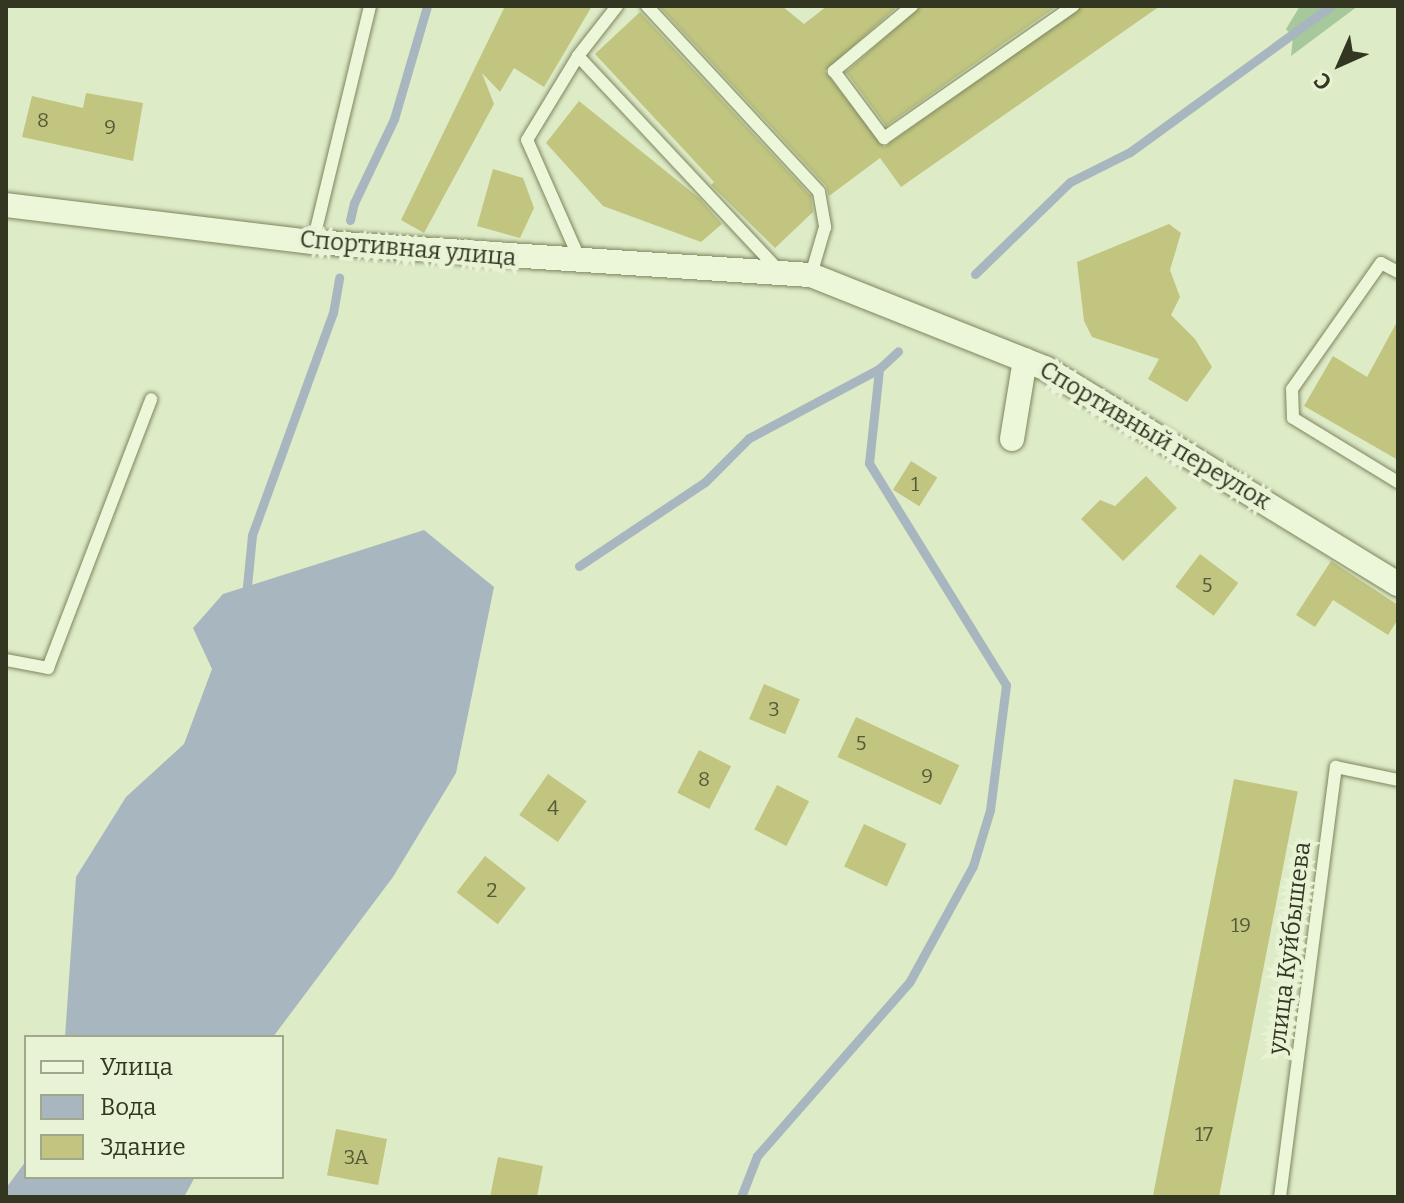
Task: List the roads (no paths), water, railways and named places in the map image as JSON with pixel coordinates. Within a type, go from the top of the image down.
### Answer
[{"type":"street","name":"Спортивная улица","points":[[6,205],[313,242],[581,263],[811,275]]},
{"type":"street","name":"Спортивный переулок","points":[[811,275],[1025,360],[1398,584]]},
{"type":"street","points":[[1012,439],[1025,360]]},
{"type":"lane","points":[[313,242],[370,6]]},
{"type":"lane","points":[[581,263],[527,140],[578,56],[617,6]]},
{"type":"lane","points":[[647,6],[819,192],[825,227],[811,275]]},
{"type":"lane","points":[[912,6],[834,71],[884,138],[1073,6]]},
{"type":"lane","points":[[578,56],[781,274]]},
{"type":"lane","points":[[1398,272],[1381,263],[1292,389],[1293,418],[1398,482]]},
{"type":"lane","points":[[6,660],[48,668],[151,399]]},
{"type":"lane","name":"улица Куйбышева","points":[[1280,1197],[1336,767],[1398,780]]},
{"type":"water","points":[[424,530],[494,587],[456,773],[393,877],[274,1035],[65,1035],[76,877],[126,797],[184,744],[212,669],[193,628],[223,594]]},
{"type":"water","points":[[24,1164],[24,1179],[194,1179],[184,1197],[6,1197],[6,1188]]},
{"type":"waterway","points":[[350,220],[354,203],[394,119],[427,6]]},
{"type":"waterway","points":[[975,274],[1070,182],[1130,152],[1331,6]]},
{"type":"waterway","points":[[247,586],[252,535],[333,313],[339,278]]},
{"type":"waterway","points":[[579,566],[705,482],[749,438],[879,369],[898,351]]},
{"type":"waterway","points":[[741,1197],[757,1156],[910,981],[973,866],[990,810],[1006,685],[869,463],[879,369]]}]
